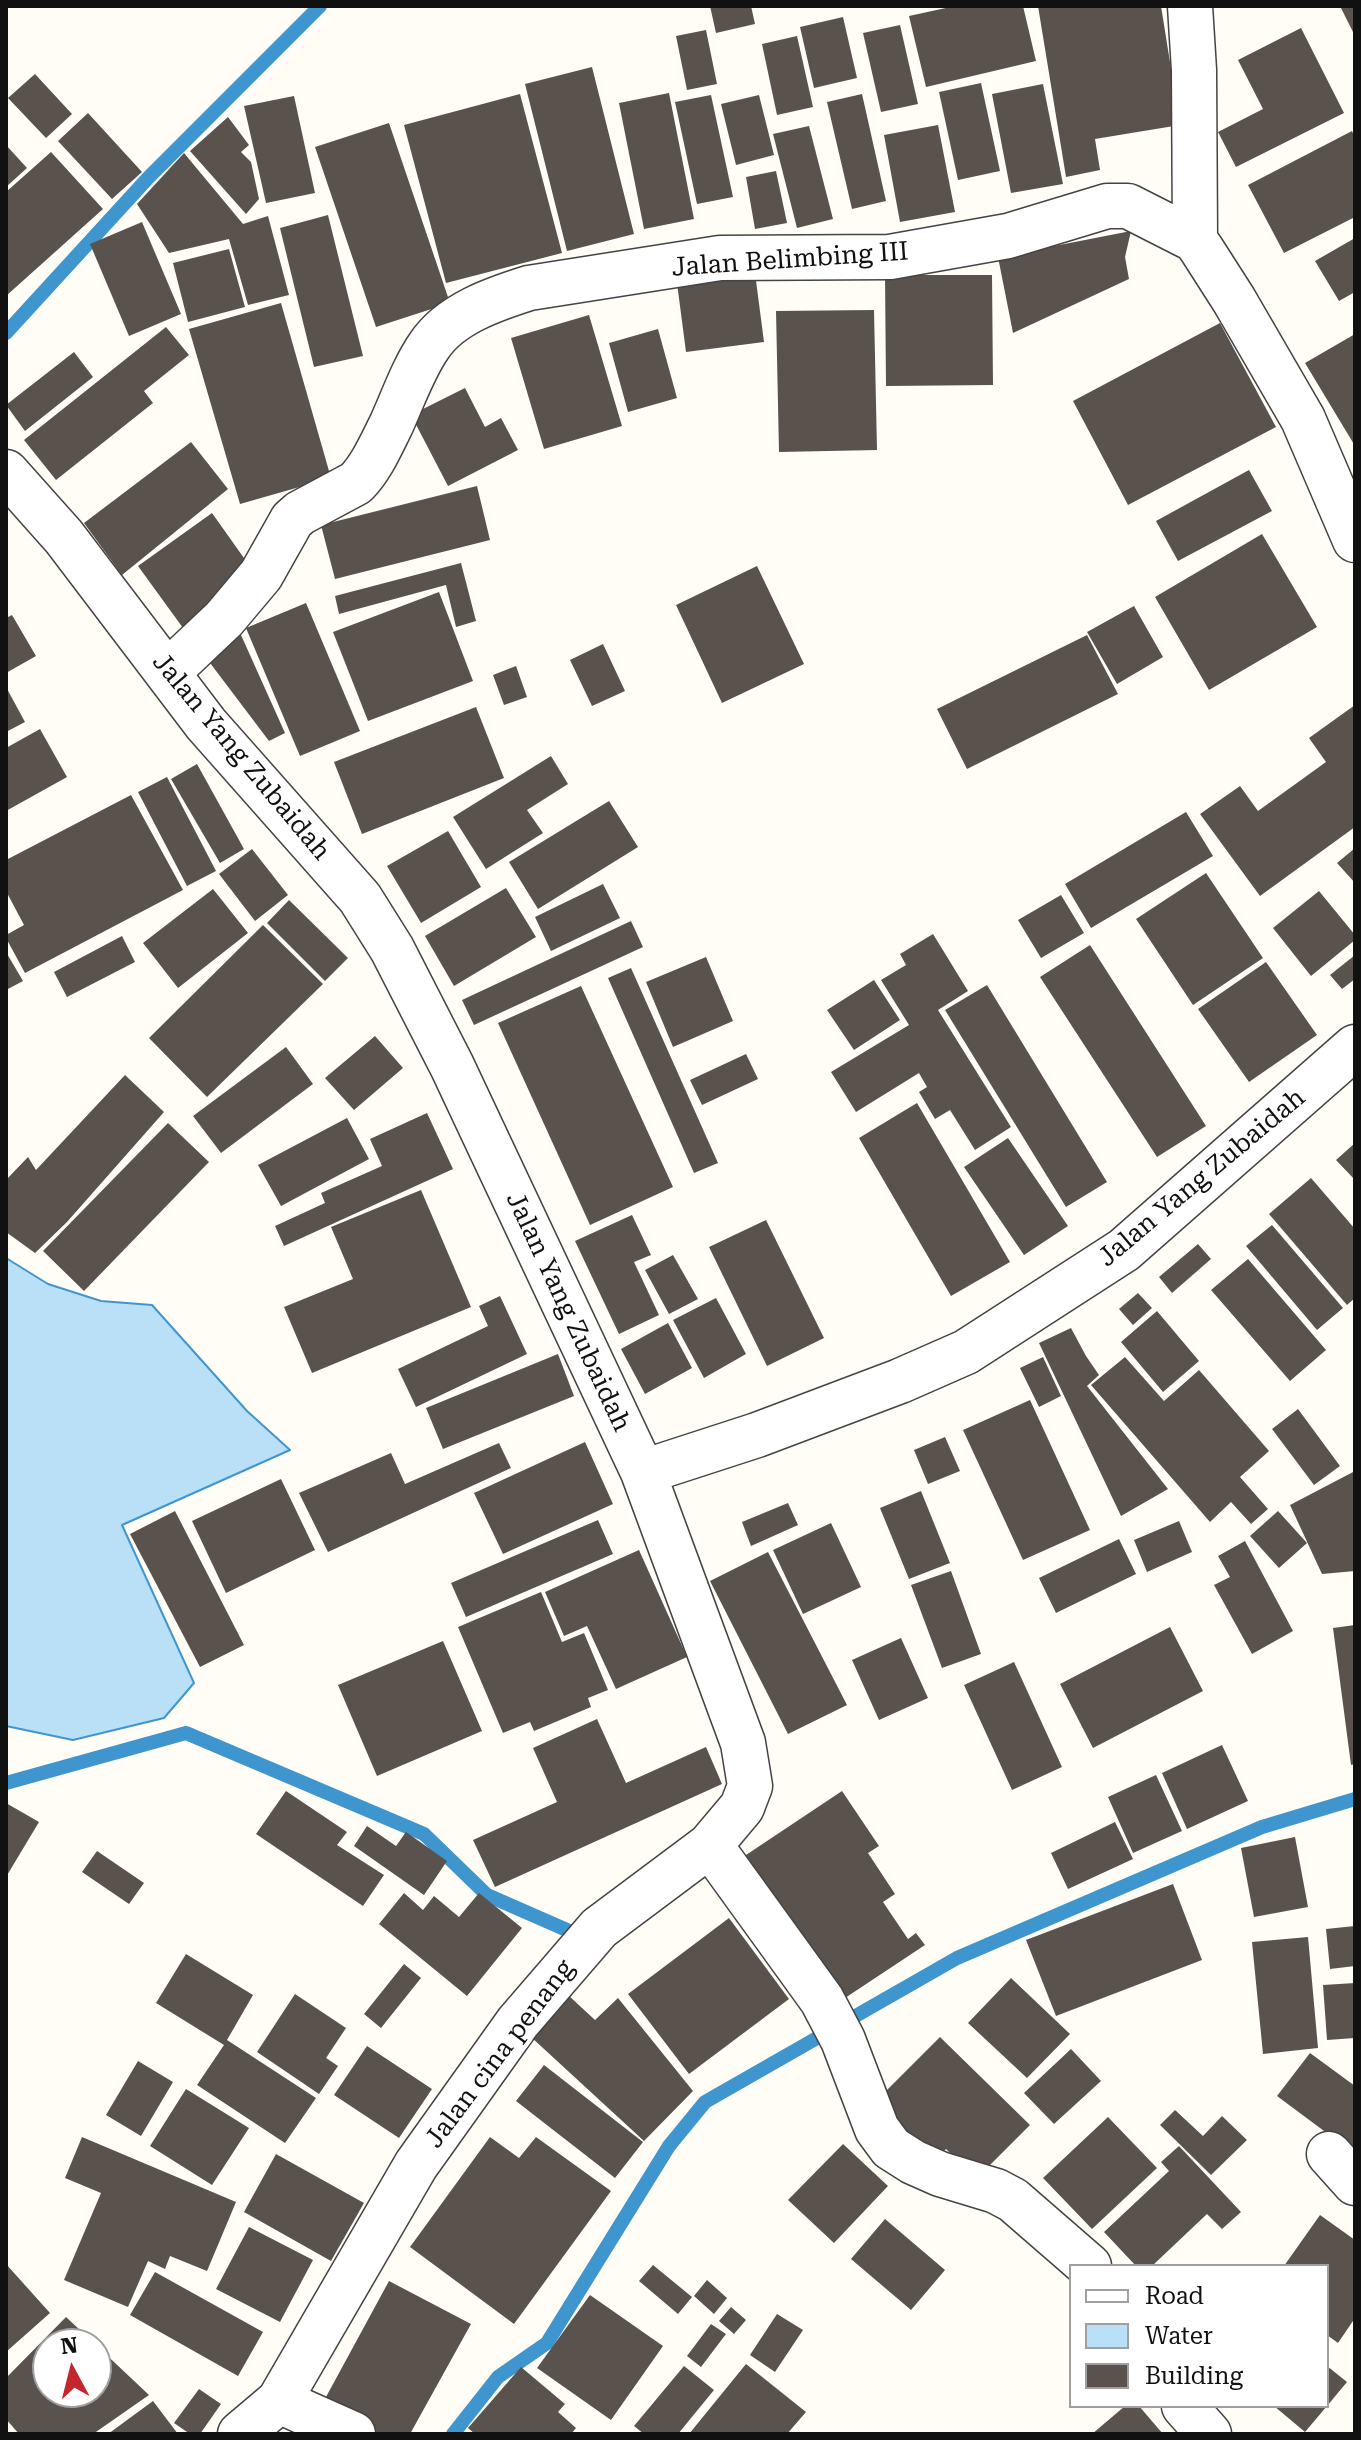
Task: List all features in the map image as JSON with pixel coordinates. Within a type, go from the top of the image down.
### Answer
[{"type":"street","points":[[1190,6],[1194,70],[1195,240]]},
{"type":"street","name":"Jalan Belimbing III","points":[[168,672],[224,619],[261,575],[292,520],[356,483],[364,475],[427,348],[438,335],[449,325],[502,296],[529,288],[720,258],[890,257],[1008,236],[1118,205],[1147,214],[1195,240],[1303,419],[1355,540]]},
{"type":"street","name":"Jalan Yang Zubaidah","points":[[6,472],[64,537],[206,724],[360,898],[392,949],[452,1066],[643,1472],[757,1435],[900,1381],[966,1352],[1124,1250],[1355,1047]]},
{"type":"street","name":"Jalan cina penang","points":[[240,2434],[279,2401],[416,2165],[518,2022],[599,1928],[710,1845],[748,1796],[750,1786],[743,1743],[643,1472]]},
{"type":"street","points":[[710,1845],[822,2000],[843,2040],[877,2129],[891,2148],[940,2174],[996,2191],[1013,2200],[1087,2264]]},
{"type":"street","points":[[279,2401],[353,2434]]},
{"type":"street","points":[[1186,2408],[1209,2434]]},
{"type":"water","points":[[6,1258],[48,1284],[101,1301],[152,1305],[247,1411],[290,1450],[122,1525],[194,1683],[164,1718],[73,1740],[6,1726]]},
{"type":"building","points":[[710,6],[751,6],[755,24],[716,33]]},
{"type":"building","points":[[955,6],[1023,6],[1036,61],[926,87],[909,16]]},
{"type":"building","points":[[1038,6],[1161,6],[1180,125],[1095,139],[1100,170],[1066,177]]},
{"type":"building","points":[[1340,6],[1355,6],[1355,36]]},
{"type":"building","points":[[843,17],[857,78],[814,88],[800,27]]},
{"type":"building","points":[[900,25],[918,104],[881,112],[863,33]]},
{"type":"building","points":[[1301,28],[1344,113],[1236,167],[1218,132],[1263,109],[1238,60]]},
{"type":"building","points":[[706,30],[717,84],[687,90],[676,36]]},
{"type":"building","points":[[797,36],[813,107],[777,115],[762,44]]},
{"type":"building","points":[[592,67],[634,234],[567,251],[525,84]]},
{"type":"building","points":[[35,74],[72,114],[46,138],[8,98]]},
{"type":"building","points":[[981,83],[1000,171],[958,180],[939,92]]},
{"type":"building","points":[[1043,84],[1063,184],[1011,193],[992,94]]},
{"type":"building","points":[[669,93],[694,219],[644,229],[619,103]]},
{"type":"building","points":[[520,94],[562,253],[446,283],[404,125]]},
{"type":"building","points":[[862,94],[886,201],[852,209],[827,102]]},
{"type":"building","points":[[711,95],[733,197],[697,204],[675,102]]},
{"type":"building","points":[[759,95],[774,155],[736,165],[721,104]]},
{"type":"building","points":[[294,96],[315,193],[266,203],[244,106]]},
{"type":"building","points":[[88,113],[142,172],[112,199],[58,141]]},
{"type":"building","points":[[228,117],[249,145],[241,152],[251,162],[259,199],[246,214],[190,151]]},
{"type":"building","points":[[389,123],[450,303],[376,327],[315,147]]},
{"type":"building","points":[[938,125],[955,212],[900,222],[884,135]]},
{"type":"building","points":[[809,126],[833,219],[797,228],[773,134]]},
{"type":"building","points":[[1352,131],[1355,138],[1355,217],[1284,253],[1248,185]]},
{"type":"building","points":[[6,145],[27,168],[6,187]]},
{"type":"building","points":[[51,152],[103,209],[6,296],[6,192]]},
{"type":"building","points":[[184,153],[243,224],[268,216],[289,295],[248,305],[229,239],[169,253],[137,204]]},
{"type":"building","points":[[776,171],[787,223],[755,229],[746,177]]},
{"type":"building","points":[[328,215],[363,356],[314,367],[280,228]]},
{"type":"building","points":[[142,222],[181,314],[129,336],[90,244]]},
{"type":"building","points":[[1131,231],[1125,257],[1129,279],[1013,333],[998,257]]},
{"type":"building","points":[[1355,238],[1355,292],[1339,301],[1315,261]]},
{"type":"building","points":[[229,249],[245,307],[188,322],[173,263]]},
{"type":"building","points":[[755,273],[764,342],[686,352],[677,283]]},
{"type":"building","points":[[885,275],[992,275],[993,385],[886,386]]},
{"type":"building","points":[[281,303],[331,478],[240,504],[189,329]]},
{"type":"building","points":[[874,310],[877,450],[779,452],[776,311]]},
{"type":"building","points":[[589,315],[622,426],[544,449],[511,338]]},
{"type":"building","points":[[1220,323],[1276,427],[1128,505],[1073,401]]},
{"type":"building","points":[[166,327],[189,355],[144,391],[153,403],[56,480],[24,440]]},
{"type":"building","points":[[658,329],[677,398],[628,412],[609,343]]},
{"type":"building","points":[[1355,334],[1355,446],[1305,363]]},
{"type":"building","points":[[74,352],[93,377],[25,431],[6,405]]},
{"type":"building","points":[[465,388],[485,427],[501,418],[518,450],[448,486],[411,415]]},
{"type":"building","points":[[191,442],[228,489],[122,575],[84,523]]},
{"type":"building","points":[[1249,470],[1272,511],[1178,561],[1156,521]]},
{"type":"building","points":[[477,486],[490,540],[335,579],[321,525]]},
{"type":"building","points":[[212,513],[256,575],[183,628],[138,566]]},
{"type":"building","points":[[1262,534],[1317,627],[1209,690],[1155,597]]},
{"type":"building","points":[[461,563],[476,621],[456,627],[446,585],[339,614],[335,596]]},
{"type":"building","points":[[757,566],[804,664],[722,703],[676,605]]},
{"type":"building","points":[[439,592],[473,681],[368,721],[333,632]]},
{"type":"building","points":[[306,603],[360,731],[300,756],[246,628]]},
{"type":"building","points":[[1134,606],[1163,657],[1117,684],[1087,632]]},
{"type":"building","points":[[12,615],[36,656],[6,673],[6,618]]},
{"type":"building","points":[[241,635],[285,733],[269,741],[201,651]]},
{"type":"building","points":[[1087,635],[1118,694],[967,769],[937,709]]},
{"type":"building","points":[[603,644],[625,691],[592,706],[570,660]]},
{"type":"building","points":[[516,666],[527,697],[504,705],[493,675]]},
{"type":"building","points":[[6,687],[25,722],[6,732]]},
{"type":"building","points":[[1355,705],[1355,827],[1260,896],[1200,814],[1240,786],[1258,811],[1326,762],[1309,738]]},
{"type":"building","points":[[476,707],[504,778],[362,834],[334,762]]},
{"type":"building","points":[[40,729],[67,777],[6,811],[6,748]]},
{"type":"building","points":[[551,756],[568,784],[527,810],[543,833],[486,869],[453,817]]},
{"type":"building","points":[[197,764],[244,849],[220,863],[171,779]]},
{"type":"building","points":[[167,777],[216,871],[187,886],[138,792]]},
{"type":"building","points":[[131,795],[183,890],[25,973],[6,938],[6,935],[24,925],[6,891],[6,860]]},
{"type":"building","points":[[609,801],[638,847],[538,909],[509,862]]},
{"type":"building","points":[[1186,812],[1213,856],[1091,928],[1065,884]]},
{"type":"building","points":[[448,831],[481,887],[421,923],[387,866]]},
{"type":"building","points":[[1355,848],[1355,883],[1337,863]]},
{"type":"building","points":[[252,849],[288,895],[255,921],[219,874]]},
{"type":"building","points":[[1206,873],[1263,958],[1193,1005],[1136,919]]},
{"type":"building","points":[[603,884],[620,918],[551,951],[535,917]]},
{"type":"building","points":[[506,888],[536,937],[454,986],[425,936]]},
{"type":"building","points":[[213,889],[248,933],[178,988],[143,943]]},
{"type":"building","points":[[1319,891],[1355,935],[1355,940],[1311,976],[1273,928]]},
{"type":"building","points":[[1061,895],[1084,933],[1041,958],[1018,920]]},
{"type":"building","points":[[289,900],[348,958],[325,981],[267,923]]},
{"type":"building","points":[[631,921],[643,947],[474,1025],[462,1000]]},
{"type":"building","points":[[263,925],[323,984],[207,1097],[149,1038]]},
{"type":"building","points":[[933,934],[968,991],[938,1010],[1011,1127],[975,1150],[950,1110],[935,1119],[919,1092],[927,1087],[919,1073],[856,1112],[831,1072],[909,1025],[881,980],[906,965],[900,954]]},
{"type":"building","points":[[122,936],[135,962],[67,997],[54,972]]},
{"type":"building","points":[[1090,945],[1206,1126],[1157,1157],[1040,977]]},
{"type":"building","points":[[6,952],[23,981],[6,990]]},
{"type":"building","points":[[1355,955],[1355,979],[1342,989],[1330,975]]},
{"type":"building","points":[[706,957],[733,1021],[673,1047],[646,982]]},
{"type":"building","points":[[1266,962],[1317,1035],[1249,1082],[1198,1009]]},
{"type":"building","points":[[631,968],[718,1163],[694,1173],[608,978]]},
{"type":"building","points":[[874,980],[900,1020],[854,1050],[827,1010]]},
{"type":"building","points":[[987,985],[1107,1182],[1066,1207],[945,1010]]},
{"type":"building","points":[[581,986],[673,1187],[590,1225],[498,1023]]},
{"type":"building","points":[[375,1036],[403,1068],[354,1110],[325,1078]]},
{"type":"building","points":[[286,1047],[313,1084],[221,1153],[193,1116]]},
{"type":"building","points":[[746,1054],[758,1079],[702,1105],[690,1080]]},
{"type":"building","points":[[125,1075],[164,1112],[67,1222],[35,1253],[6,1232],[6,1180],[28,1157],[36,1170]]},
{"type":"building","points":[[917,1103],[1010,1262],[951,1296],[859,1138]]},
{"type":"building","points":[[427,1113],[453,1169],[284,1246],[275,1226],[325,1203],[321,1193],[382,1166],[370,1139]]},
{"type":"building","points":[[347,1118],[369,1159],[281,1206],[258,1165]]},
{"type":"building","points":[[168,1123],[209,1162],[84,1291],[43,1251]]},
{"type":"building","points":[[1008,1138],[1068,1226],[1024,1255],[964,1167]]},
{"type":"building","points":[[1355,1143],[1355,1180],[1336,1160]]},
{"type":"building","points":[[1311,1178],[1355,1229],[1355,1298],[1347,1305],[1269,1214]]},
{"type":"building","points":[[421,1190],[471,1307],[312,1373],[284,1307],[353,1279],[331,1227]]},
{"type":"building","points":[[632,1215],[651,1255],[634,1262],[659,1315],[619,1334],[575,1241]]},
{"type":"building","points":[[766,1220],[824,1338],[767,1366],[709,1247]]},
{"type":"building","points":[[1272,1225],[1343,1308],[1317,1330],[1246,1246]]},
{"type":"building","points":[[1198,1244],[1211,1259],[1172,1293],[1159,1277]]},
{"type":"building","points":[[673,1255],[698,1299],[669,1314],[645,1270]]},
{"type":"building","points":[[1248,1259],[1326,1350],[1290,1381],[1211,1290]]},
{"type":"building","points":[[1138,1293],[1152,1308],[1133,1325],[1119,1309]]},
{"type":"building","points":[[500,1296],[527,1354],[416,1407],[398,1369],[488,1326],[479,1306]]},
{"type":"building","points":[[716,1298],[746,1354],[704,1378],[673,1320]]},
{"type":"building","points":[[1157,1311],[1199,1361],[1163,1392],[1121,1342]]},
{"type":"building","points":[[668,1323],[692,1368],[645,1394],[621,1349]]},
{"type":"building","points":[[1071,1328],[1099,1375],[1087,1386],[1168,1489],[1121,1516],[1039,1343]]},
{"type":"building","points":[[558,1354],[574,1396],[443,1449],[426,1408]]},
{"type":"building","points":[[1043,1357],[1061,1396],[1039,1407],[1020,1368]]},
{"type":"building","points":[[1125,1357],[1164,1401],[1199,1370],[1269,1451],[1240,1477],[1268,1509],[1251,1524],[1231,1502],[1210,1522],[1091,1385]]},
{"type":"building","points":[[1030,1400],[1090,1530],[1023,1560],[963,1430]]},
{"type":"building","points":[[1298,1409],[1340,1466],[1314,1485],[1272,1429]]},
{"type":"building","points":[[945,1437],[960,1471],[928,1484],[914,1450]]},
{"type":"building","points":[[585,1442],[613,1504],[503,1554],[474,1493]]},
{"type":"building","points":[[499,1443],[511,1468],[328,1552],[299,1493],[391,1453],[405,1484]]},
{"type":"building","points":[[1355,1471],[1355,1571],[1322,1574],[1290,1505]]},
{"type":"building","points":[[281,1479],[315,1550],[226,1593],[192,1521]]},
{"type":"building","points":[[921,1491],[950,1563],[909,1579],[880,1508]]},
{"type":"building","points":[[788,1503],[798,1525],[751,1546],[742,1522]]},
{"type":"building","points":[[175,1511],[244,1645],[200,1667],[130,1534]]},
{"type":"building","points":[[1278,1511],[1307,1543],[1279,1568],[1250,1536]]},
{"type":"building","points":[[598,1520],[613,1554],[466,1617],[451,1583]]},
{"type":"building","points":[[1179,1521],[1192,1552],[1147,1572],[1134,1540]]},
{"type":"building","points":[[831,1523],[861,1587],[803,1614],[773,1550]]},
{"type":"building","points":[[1119,1539],[1136,1574],[1056,1613],[1039,1578]]},
{"type":"building","points":[[1245,1541],[1293,1631],[1252,1654],[1214,1585],[1230,1577],[1218,1556]]},
{"type":"building","points":[[639,1550],[687,1657],[616,1689],[587,1626],[564,1636],[545,1592]]},
{"type":"building","points":[[768,1552],[847,1705],[788,1734],[710,1581]]},
{"type":"building","points":[[951,1571],[981,1654],[942,1668],[911,1585]]},
{"type":"building","points":[[541,1592],[562,1642],[584,1633],[608,1690],[588,1698],[591,1707],[534,1731],[530,1722],[503,1733],[458,1627]]},
{"type":"building","points":[[1355,1625],[1355,1764],[1351,1765],[1333,1628]]},
{"type":"building","points":[[1170,1627],[1203,1691],[1093,1748],[1060,1684]]},
{"type":"building","points":[[901,1638],[928,1698],[879,1720],[852,1660]]},
{"type":"building","points":[[443,1641],[482,1731],[377,1776],[338,1685]]},
{"type":"building","points":[[1014,1662],[1062,1767],[1012,1790],[964,1685]]},
{"type":"building","points":[[597,1719],[626,1783],[706,1747],[722,1784],[495,1887],[473,1840],[557,1802],[533,1748]]},
{"type":"building","points":[[1222,1745],[1248,1801],[1187,1829],[1162,1773]]},
{"type":"building","points":[[1156,1775],[1182,1831],[1133,1853],[1108,1797]]},
{"type":"building","points":[[286,1791],[347,1832],[337,1845],[384,1875],[363,1906],[256,1834]]},
{"type":"building","points":[[842,1791],[879,1846],[868,1853],[895,1894],[883,1902],[908,1939],[916,1933],[925,1945],[836,2004],[740,1859]]},
{"type":"building","points":[[6,1803],[39,1822],[6,1877]]},
{"type":"building","points":[[1115,1822],[1133,1859],[1068,1889],[1051,1853]]},
{"type":"building","points":[[367,1826],[396,1846],[406,1832],[447,1861],[424,1895],[354,1846]]},
{"type":"building","points":[[1295,1837],[1308,1907],[1254,1917],[1241,1848]]},
{"type":"building","points":[[97,1851],[144,1883],[129,1904],[82,1872]]},
{"type":"building","points":[[1173,1884],[1202,1960],[1056,2016],[1026,1940]]},
{"type":"building","points":[[404,1893],[423,1910],[434,1896],[459,1917],[479,1893],[522,1928],[467,1996],[379,1924]]},
{"type":"building","points":[[729,1918],[789,1999],[689,2074],[628,1994]]},
{"type":"building","points":[[1355,1926],[1355,1966],[1330,1969],[1326,1929]]},
{"type":"building","points":[[1308,1937],[1318,2048],[1263,2054],[1252,1942]]},
{"type":"building","points":[[186,1954],[253,1995],[227,2040],[316,2098],[285,2143],[197,2085],[224,2045],[156,2003]]},
{"type":"building","points":[[404,1964],[421,1978],[381,2028],[364,2014]]},
{"type":"building","points":[[1011,1978],[1070,2034],[1027,2078],[968,2023]]},
{"type":"building","points":[[1355,1983],[1355,2038],[1327,2040],[1323,1985]]},
{"type":"building","points":[[295,1994],[346,2028],[326,2058],[338,2066],[319,2094],[257,2052]]},
{"type":"building","points":[[567,1994],[595,2020],[618,1998],[693,2091],[644,2141],[531,2037]]},
{"type":"building","points":[[940,2037],[1030,2125],[976,2179],[946,2149],[931,2163],[872,2105]]},
{"type":"building","points":[[367,2046],[432,2089],[399,2138],[334,2095]]},
{"type":"building","points":[[1071,2049],[1101,2081],[1054,2124],[1024,2093]]},
{"type":"building","points":[[1310,2053],[1355,2086],[1355,2154],[1277,2096]]},
{"type":"building","points":[[138,2061],[173,2082],[141,2136],[106,2115]]},
{"type":"building","points":[[544,2065],[643,2142],[615,2178],[516,2101]]},
{"type":"building","points":[[186,2089],[249,2128],[212,2185],[150,2146]]},
{"type":"building","points":[[1175,2110],[1203,2136],[1222,2116],[1247,2140],[1211,2175],[1160,2125]]},
{"type":"building","points":[[1108,2117],[1157,2168],[1092,2229],[1043,2178]]},
{"type":"building","points":[[82,2137],[236,2202],[207,2271],[170,2256],[165,2269],[148,2261],[128,2307],[64,2280],[101,2193],[65,2178]]},
{"type":"building","points":[[490,2137],[519,2158],[536,2137],[611,2191],[514,2324],[410,2247]]},
{"type":"building","points":[[843,2144],[888,2186],[834,2243],[788,2200]]},
{"type":"building","points":[[1179,2146],[1241,2212],[1222,2229],[1207,2214],[1154,2264],[1134,2264],[1104,2232],[1169,2171],[1161,2162]]},
{"type":"building","points":[[276,2154],[364,2203],[331,2261],[244,2212]]},
{"type":"building","points":[[1320,2215],[1355,2240],[1355,2318],[1338,2343],[1329,2336],[1329,2264],[1285,2264]]},
{"type":"building","points":[[885,2219],[945,2270],[911,2310],[851,2259]]},
{"type":"building","points":[[249,2227],[313,2260],[280,2322],[216,2289]]},
{"type":"building","points":[[6,2264],[50,2313],[6,2352]]},
{"type":"building","points":[[653,2265],[692,2297],[678,2314],[639,2281]]},
{"type":"building","points":[[155,2272],[263,2332],[238,2376],[130,2315]]},
{"type":"building","points":[[707,2280],[727,2298],[714,2314],[694,2296]]},
{"type":"building","points":[[389,2281],[471,2324],[410,2434],[368,2434],[320,2408]]},
{"type":"building","points":[[590,2295],[663,2346],[611,2420],[537,2368]]},
{"type":"building","points":[[731,2307],[746,2320],[734,2334],[719,2321]]},
{"type":"building","points":[[777,2314],[803,2330],[775,2372],[750,2355]]},
{"type":"building","points":[[66,2317],[78,2328],[55,2328]]},
{"type":"building","points":[[711,2324],[726,2334],[701,2367],[687,2356]]},
{"type":"building","points":[[32,2352],[32,2408],[112,2408],[112,2360],[149,2395],[93,2434],[19,2434],[6,2419],[6,2378]]},
{"type":"building","points":[[746,2364],[806,2412],[787,2434],[689,2434]]},
{"type":"building","points":[[684,2366],[714,2390],[678,2434],[644,2434],[634,2426]]},
{"type":"building","points":[[521,2367],[565,2404],[558,2412],[576,2428],[571,2434],[475,2434],[468,2428]]},
{"type":"building","points":[[1329,2368],[1347,2382],[1329,2404]]},
{"type":"building","points":[[199,2389],[221,2404],[200,2434],[190,2434],[174,2423]]},
{"type":"building","points":[[153,2401],[178,2434],[108,2434]]},
{"type":"building","points":[[1123,2408],[1141,2408],[1163,2434],[1092,2434]]},
{"type":"building","points":[[1276,2408],[1325,2408],[1305,2432]]},
{"type":"waterway","points":[[6,333],[148,178],[320,6]]},
{"type":"waterway","points":[[6,1783],[186,1733],[424,1834],[487,1895],[576,1934]]},
{"type":"waterway","points":[[453,2434],[498,2377],[547,2343],[669,2146],[705,2102],[957,1958],[1262,1827],[1355,1799]]}]
